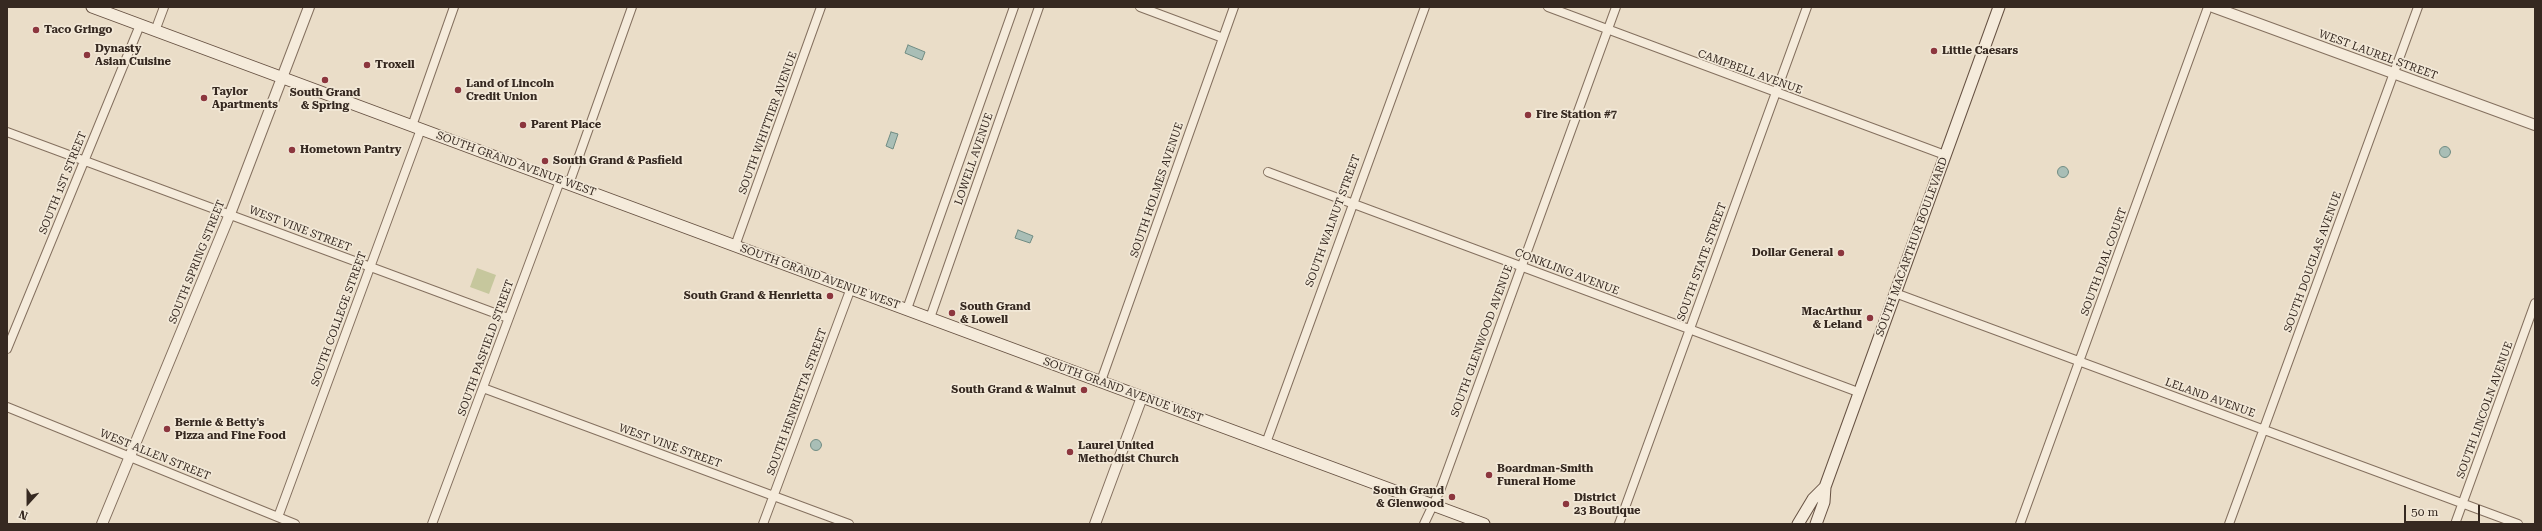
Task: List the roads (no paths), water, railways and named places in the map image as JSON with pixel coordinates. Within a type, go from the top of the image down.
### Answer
[{"type":"main road","name":"SOUTH GRAND AVENUE WEST","points":[[92,7],[1484,524]]},
{"type":"main road","name":"SOUTH MACARTHUR BOULEVARD","points":[[1816,524],[1824,502],[1825,487],[1858,392],[1999,7]]},
{"type":"main road","name":"SOUTH MACARTHUR BOULEVARD","points":[[1798,524],[1813,499],[1825,487]]},
{"type":"street","points":[[155,30],[164,7]]},
{"type":"street","name":"SOUTH SPRING STREET","points":[[102,524],[230,214],[309,7]]},
{"type":"street","name":"SOUTH COLLEGE STREET","points":[[278,517],[370,267],[417,127],[454,7]]},
{"type":"street","name":"SOUTH PASFIELD STREET","points":[[432,524],[508,318],[565,182],[632,7]]},
{"type":"street","name":"SOUTH WHITTIER AVENUE","points":[[735,246],[821,7]]},
{"type":"street","name":"LOWELL AVENUE","points":[[907,309],[1014,7]]},
{"type":"street","name":"LOWELL AVENUE","points":[[930,318],[1039,7]]},
{"type":"street","points":[[1140,7],[1223,38]]},
{"type":"street","name":"SOUTH HOLMES AVENUE","points":[[1101,381],[1234,7]]},
{"type":"street","name":"SOUTH WALNUT STREET","points":[[1266,443],[1425,7]]},
{"type":"street","name":"CAMPBELL AVENUE","points":[[1548,7],[1945,155]]},
{"type":"street","name":"SOUTH GLENWOOD AVENUE","points":[[1424,524],[1434,506],[1616,7]]},
{"type":"street","name":"SOUTH STATE STREET","points":[[1619,524],[1807,7]]},
{"type":"street","name":"SOUTH DIAL COURT","points":[[2020,524],[2208,7]]},
{"type":"street","name":"WEST LAUREL STREET","points":[[2213,7],[2535,125]]},
{"type":"street","name":"SOUTH DOUGLAS AVENUE","points":[[2229,524],[2418,7]]},
{"type":"street","name":"SOUTH 1ST STREET","points":[[7,349],[140,25]]},
{"type":"street","name":"WEST VINE STREET","points":[[7,132],[508,318]]},
{"type":"street","name":"CONKLING AVENUE","points":[[1268,172],[1858,392]]},
{"type":"street","name":"SOUTH HENRIETTA STREET","points":[[763,524],[851,288]]},
{"type":"street","name":"LELAND AVENUE","points":[[1895,293],[2518,524]]},
{"type":"street","name":"SOUTH LINCOLN AVENUE","points":[[2455,524],[2535,303]]},
{"type":"street","name":"WEST VINE STREET","points":[[483,388],[849,524]]},
{"type":"street","points":[[1095,524],[1142,397]]},
{"type":"street","name":"WEST ALLEN STREET","points":[[7,407],[295,524]]},
{"type":"place","name":"Taco Gringo","points":[[36,30]]},
{"type":"place","name":"Little Caesars","points":[[1934,51]]},
{"type":"place","name":"Dynasty Asian Cuisine","points":[[87,55]]},
{"type":"place","name":"Troxell","points":[[367,65]]},
{"type":"place","name":"South Grand & Spring","points":[[325,80]]},
{"type":"place","name":"Land of Lincoln Credit Union","points":[[458,90]]},
{"type":"place","name":"Taylor Apartments","points":[[204,98]]},
{"type":"place","name":"Fire Station #7","points":[[1528,115]]},
{"type":"place","name":"Parent Place","points":[[523,125]]},
{"type":"place","name":"Hometown Pantry","points":[[292,150]]},
{"type":"place","name":"South Grand & Pasfield","points":[[545,161]]},
{"type":"place","name":"Dollar General","points":[[1841,253]]},
{"type":"place","name":"South Grand & Henrietta","points":[[830,296]]},
{"type":"place","name":"South Grand & Lowell","points":[[952,313]]},
{"type":"place","name":"MacArthur & Leland","points":[[1870,318]]},
{"type":"place","name":"South Grand & Walnut","points":[[1084,390]]},
{"type":"place","name":"Bernie & Betty's Pizza and Fine Food","points":[[167,429]]},
{"type":"place","name":"Laurel United Methodist Church","points":[[1070,452]]},
{"type":"place","name":"Boardman-Smith Funeral Home","points":[[1489,475]]},
{"type":"place","name":"South Grand & Glenwood","points":[[1452,497]]},
{"type":"place","name":"District 23 Boutique","points":[[1566,504]]}]
